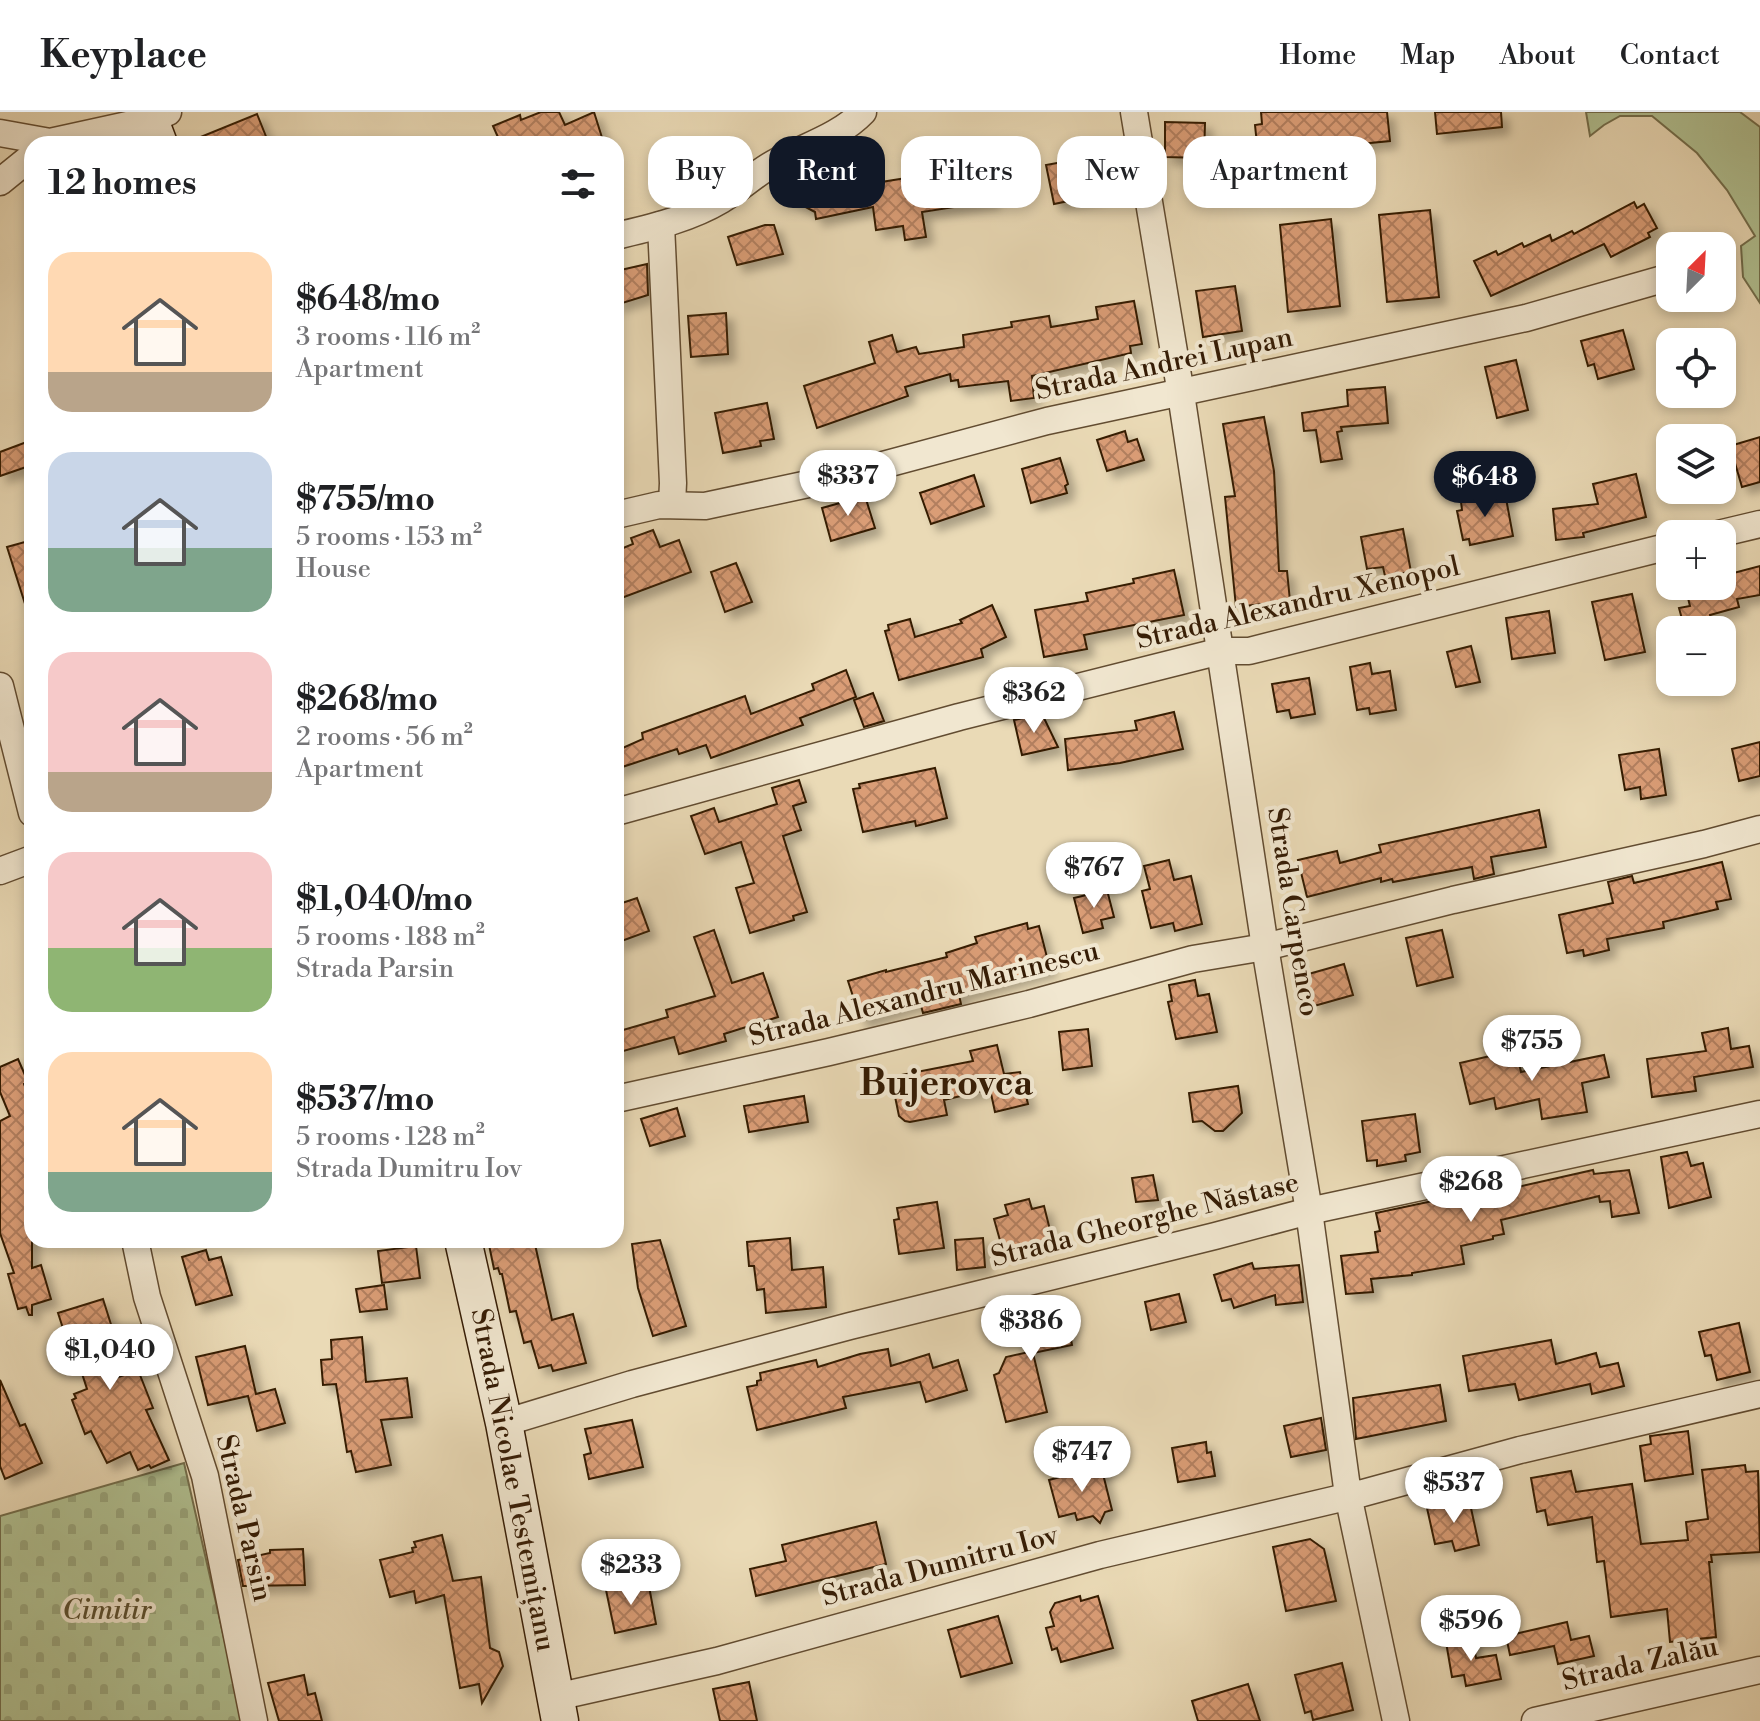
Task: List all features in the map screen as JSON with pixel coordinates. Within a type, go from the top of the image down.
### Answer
[{"type":"street","points":[[624,234],[695,213],[723,199],[775,162],[839,131],[863,112]]},
{"type":"street","name":"Strada Carpenco","points":[[1134,112],[1309,1211],[1348,1495],[1396,1721]]},
{"type":"street","points":[[101,136],[159,125]]},
{"type":"street","points":[[0,133],[24,141]]},
{"type":"street","points":[[0,182],[24,162]]},
{"type":"street","points":[[661,225],[672,504]]},
{"type":"street","name":"Strada Andrei Lupan","points":[[624,513],[672,504],[705,506],[827,480],[1047,421],[1526,318],[1656,281]]},
{"type":"street","points":[[1736,530],[1760,524]]},
{"type":"street","name":"Strada Alexandru Xenopol","points":[[624,810],[959,717],[1221,651],[1249,651],[1656,549]]},
{"type":"street","points":[[0,686],[24,781]]},
{"type":"street","name":"Strada Alexandru Marinescu","points":[[624,1097],[1029,1004],[1193,959],[1265,947],[1760,829]]},
{"type":"street","points":[[0,871],[24,862]]},
{"type":"street","name":"Strada Gheorghe Năstase","points":[[504,1423],[632,1384],[850,1326],[1309,1211],[1760,1114]]},
{"type":"street","name":"Strada Parsin","points":[[137,1248],[147,1297],[205,1476],[254,1721]]},
{"type":"street","name":"Strada Nicolae Testemițanu","points":[[465,1248],[504,1423],[558,1709]]},
{"type":"street","name":"Strada Dumitru Iov","points":[[558,1709],[717,1661],[1100,1555],[1520,1450],[1760,1394]]},
{"type":"street","name":"Strada Zalău","points":[[1535,1721],[1760,1670]]},
{"type":"green space","points":[[1586,112],[1740,112],[1760,127],[1760,303],[1743,277],[1741,246],[1755,236],[1727,190],[1697,153],[1652,116],[1620,116],[1590,136]]},
{"type":"green space","name":"Cimitir","points":[[184,1463],[243,1721],[0,1721],[0,1516]]},
{"type":"building","points":[[541,112],[559,112],[565,125],[594,112],[602,136],[497,136],[493,126],[520,115],[521,120]]},
{"type":"building","points":[[1261,112],[1387,112],[1390,141],[1376,142],[1376,136],[1256,136],[1255,125],[1262,124]]},
{"type":"building","points":[[1435,112],[1501,112],[1502,127],[1437,134]]},
{"type":"building","points":[[257,114],[266,136],[203,136]]},
{"type":"building","points":[[1165,122],[1205,123],[1205,136],[1183,136],[1183,157],[1167,157]]},
{"type":"building","points":[[1057,163],[1057,203],[1054,204],[1046,165]]},
{"type":"building","points":[[901,179],[901,208],[948,208],[922,212],[926,237],[905,240],[903,226],[876,230],[873,208],[885,208],[885,181]]},
{"type":"building","points":[[1634,202],[1637,208],[1644,204],[1657,228],[1648,233],[1650,237],[1611,257],[1604,244],[1491,296],[1474,261],[1496,251],[1498,255],[1522,243],[1524,247],[1550,235],[1552,241],[1572,231],[1574,234]]},
{"type":"building","points":[[807,208],[868,208],[816,219],[815,212]]},
{"type":"building","points":[[1430,210],[1439,297],[1387,302],[1379,215]]},
{"type":"building","points":[[1331,219],[1340,306],[1288,312],[1280,225]]},
{"type":"building","points":[[774,225],[783,254],[737,265],[728,237]]},
{"type":"building","points":[[647,264],[648,295],[624,302],[624,269]]},
{"type":"building","points":[[1235,286],[1242,331],[1203,337],[1196,291]]},
{"type":"building","points":[[1134,301],[1142,344],[1130,346],[1131,353],[1032,376],[1034,398],[1011,401],[1008,381],[959,387],[958,380],[951,381],[950,374],[905,387],[908,396],[817,428],[804,386],[875,363],[869,342],[892,335],[897,352],[916,347],[919,354],[964,347],[963,335],[1012,327],[1011,322],[1049,316],[1051,327],[1098,319],[1096,307]]},
{"type":"building","points":[[726,313],[728,354],[691,357],[688,316]]},
{"type":"building","points":[[1623,330],[1634,369],[1598,379],[1594,364],[1588,366],[1581,341]]},
{"type":"building","points":[[1516,360],[1528,410],[1497,418],[1485,367]]},
{"type":"building","points":[[1385,387],[1388,423],[1341,427],[1342,431],[1337,432],[1342,459],[1321,462],[1316,430],[1304,431],[1302,413],[1348,406],[1347,390]]},
{"type":"building","points":[[767,403],[774,439],[760,441],[761,446],[723,453],[715,413]]},
{"type":"building","points":[[1264,417],[1274,471],[1279,571],[1287,571],[1290,601],[1236,607],[1225,497],[1235,496],[1223,424]]},
{"type":"building","points":[[1125,431],[1128,442],[1137,439],[1144,460],[1107,471],[1097,440]]},
{"type":"building","points":[[1760,437],[1760,482],[1742,487],[1736,466],[1736,444]]},
{"type":"building","points":[[24,443],[24,468],[0,476],[0,452]]},
{"type":"building","points":[[1060,458],[1068,484],[1065,486],[1067,493],[1031,503],[1022,469]]},
{"type":"building","points":[[1636,474],[1646,517],[1583,533],[1584,537],[1556,540],[1553,509],[1598,504],[1593,484]]},
{"type":"building","points":[[974,475],[984,506],[931,524],[920,493]]},
{"type":"building","points":[[1505,493],[1513,536],[1470,545],[1469,539],[1463,540],[1457,511],[1462,510],[1461,502]]},
{"type":"building","points":[[865,496],[875,528],[831,541],[822,508]]},
{"type":"building","points":[[1403,529],[1411,572],[1385,576],[1383,567],[1367,569],[1361,537]]},
{"type":"building","points":[[653,530],[660,547],[679,540],[691,572],[624,597],[624,548],[633,544],[631,538]]},
{"type":"building","points":[[24,542],[24,601],[7,547]]},
{"type":"building","points":[[736,563],[752,602],[725,612],[711,572]]},
{"type":"building","points":[[1760,566],[1760,595],[1737,599],[1739,607],[1710,616],[1681,616],[1679,608],[1690,606],[1688,600],[1736,600],[1736,572]]},
{"type":"building","points":[[1174,570],[1184,615],[1084,635],[1087,649],[1044,657],[1035,610],[1088,601],[1086,593],[1134,583],[1133,579]]},
{"type":"building","points":[[1632,594],[1645,652],[1605,660],[1592,602]]},
{"type":"building","points":[[992,605],[1006,637],[981,649],[983,657],[899,680],[885,631],[889,630],[888,625],[910,619],[915,637],[962,623],[960,620]]},
{"type":"building","points":[[1549,611],[1555,653],[1512,659],[1506,618]]},
{"type":"building","points":[[1471,646],[1480,682],[1456,687],[1447,652]]},
{"type":"building","points":[[1370,663],[1372,674],[1390,671],[1396,710],[1370,714],[1369,708],[1357,710],[1350,667]]},
{"type":"building","points":[[846,670],[856,697],[800,718],[803,725],[711,758],[706,745],[679,754],[677,749],[624,766],[624,747],[643,739],[642,733],[745,696],[751,714],[814,690],[812,684]]},
{"type":"building","points":[[1309,678],[1315,714],[1291,718],[1289,710],[1277,712],[1272,684]]},
{"type":"building","points":[[873,693],[884,721],[864,727],[854,700]]},
{"type":"building","points":[[1174,712],[1183,749],[1120,763],[1068,770],[1065,739],[1137,730],[1135,721]]},
{"type":"building","points":[[1042,714],[1058,747],[1022,755],[1014,720]]},
{"type":"building","points":[[1760,742],[1760,776],[1739,781],[1732,749]]},
{"type":"building","points":[[1659,749],[1666,795],[1641,799],[1640,787],[1625,790],[1619,755]]},
{"type":"building","points":[[935,768],[947,818],[916,826],[915,821],[863,832],[853,789],[860,788],[859,784]]},
{"type":"building","points":[[799,780],[806,802],[793,806],[801,830],[783,836],[807,912],[793,916],[794,920],[750,933],[736,888],[754,883],[741,842],[705,854],[691,816],[714,808],[719,822],[777,804],[772,788]]},
{"type":"building","points":[[1539,810],[1546,847],[1491,857],[1494,874],[1474,879],[1472,867],[1393,882],[1392,879],[1381,882],[1381,878],[1307,897],[1298,860],[1337,851],[1340,863],[1381,852],[1379,845]]},
{"type":"building","points":[[1169,860],[1174,880],[1191,876],[1202,924],[1175,931],[1173,923],[1151,928],[1142,891],[1150,889],[1144,866]]},
{"type":"building","points":[[1722,862],[1731,899],[1716,902],[1718,909],[1663,922],[1664,928],[1607,939],[1609,950],[1584,956],[1583,950],[1567,953],[1559,915],[1613,903],[1608,882],[1632,876],[1634,883]]},
{"type":"building","points":[[1107,890],[1114,917],[1101,920],[1103,928],[1083,933],[1074,898]]},
{"type":"building","points":[[637,898],[649,931],[624,940],[624,902]]},
{"type":"building","points":[[1027,923],[1028,929],[1039,926],[1050,969],[959,995],[961,1004],[923,1013],[920,1002],[861,1021],[848,981],[947,957],[946,953],[977,943],[975,937]]},
{"type":"building","points":[[714,930],[732,983],[763,973],[778,1017],[724,1034],[726,1041],[679,1054],[674,1037],[624,1051],[624,1030],[668,1017],[666,1010],[715,996],[694,937]]},
{"type":"building","points":[[1442,930],[1453,977],[1417,986],[1406,938]]},
{"type":"building","points":[[1344,964],[1353,995],[1314,1006],[1305,975]]},
{"type":"building","points":[[1195,980],[1198,996],[1209,994],[1217,1032],[1176,1039],[1168,1002],[1172,1001],[1169,985]]},
{"type":"building","points":[[1728,1028],[1731,1049],[1749,1046],[1753,1067],[1694,1077],[1696,1091],[1652,1097],[1647,1059],[1706,1051],[1702,1033]]},
{"type":"building","points":[[1088,1029],[1092,1066],[1063,1070],[1059,1032]]},
{"type":"building","points":[[997,1045],[1004,1074],[1020,1072],[1028,1104],[995,1112],[990,1089],[944,1100],[947,1115],[910,1122],[899,1116],[891,1077],[973,1061],[970,1051]]},
{"type":"building","points":[[1516,1050],[1521,1072],[1604,1055],[1609,1077],[1582,1083],[1587,1112],[1542,1119],[1539,1099],[1496,1109],[1494,1098],[1470,1104],[1460,1063]]},
{"type":"building","points":[[18,1059],[24,1073],[24,1248],[32,1248],[32,1268],[41,1265],[51,1299],[32,1305],[32,1315],[26,1307],[18,1309],[8,1274],[14,1273],[0,1233],[0,1121],[10,1116],[0,1092],[0,1067]]},
{"type":"building","points":[[1238,1086],[1242,1113],[1223,1131],[1215,1131],[1202,1121],[1193,1122],[1189,1093]]},
{"type":"building","points":[[804,1096],[808,1122],[749,1132],[744,1106]]},
{"type":"building","points":[[677,1108],[685,1136],[650,1146],[641,1119]]},
{"type":"building","points":[[1415,1114],[1420,1152],[1405,1155],[1406,1161],[1377,1166],[1377,1160],[1367,1161],[1362,1121]]},
{"type":"building","points":[[1687,1152],[1691,1166],[1703,1163],[1711,1197],[1669,1208],[1661,1157]]},
{"type":"building","points":[[1593,1170],[1594,1174],[1629,1170],[1639,1213],[1612,1217],[1610,1201],[1600,1202],[1599,1196],[1501,1220],[1504,1234],[1461,1246],[1464,1264],[1412,1275],[1371,1279],[1373,1292],[1346,1294],[1341,1256],[1378,1252],[1375,1232],[1380,1231],[1376,1213],[1494,1188],[1495,1192]]},
{"type":"building","points":[[1153,1175],[1158,1200],[1136,1202],[1132,1178]]},
{"type":"building","points":[[1029,1199],[1032,1209],[1044,1206],[1052,1238],[1003,1251],[994,1219],[1008,1215],[1005,1205]]},
{"type":"building","points":[[937,1202],[944,1248],[899,1254],[894,1220],[899,1219],[897,1208]]},
{"type":"building","points":[[790,1238],[792,1270],[823,1267],[826,1307],[766,1313],[764,1289],[757,1290],[754,1266],[749,1266],[747,1242]]},
{"type":"building","points":[[983,1238],[985,1267],[957,1270],[955,1240]]},
{"type":"building","points":[[660,1240],[686,1326],[653,1336],[638,1288],[632,1244]]},
{"type":"building","points":[[416,1248],[420,1278],[382,1283],[378,1251]]},
{"type":"building","points":[[490,1248],[536,1248],[552,1320],[573,1314],[586,1363],[553,1371],[551,1365],[539,1368],[531,1341],[524,1343],[516,1311],[510,1312],[502,1274],[498,1268],[494,1269]]},
{"type":"building","points":[[206,1250],[209,1260],[221,1257],[232,1295],[196,1305],[182,1257]]},
{"type":"building","points":[[1252,1263],[1254,1269],[1299,1265],[1303,1302],[1276,1305],[1275,1295],[1234,1308],[1231,1299],[1222,1301],[1214,1275]]},
{"type":"building","points":[[384,1285],[387,1309],[360,1312],[356,1289]]},
{"type":"building","points":[[1179,1294],[1186,1322],[1151,1330],[1145,1302]]},
{"type":"building","points":[[103,1299],[114,1334],[103,1337],[116,1378],[138,1370],[153,1408],[146,1410],[169,1460],[151,1468],[149,1465],[138,1470],[130,1452],[107,1463],[91,1431],[85,1434],[72,1400],[76,1398],[74,1394],[87,1389],[58,1313]]},
{"type":"building","points":[[1065,1305],[1072,1345],[1033,1353],[1047,1412],[1006,1422],[994,1375],[999,1373],[1006,1357],[1029,1352],[1022,1312]]},
{"type":"building","points":[[1739,1323],[1750,1372],[1717,1380],[1711,1355],[1705,1356],[1699,1332]]},
{"type":"building","points":[[362,1337],[366,1382],[407,1378],[412,1417],[381,1420],[391,1465],[356,1472],[351,1451],[347,1452],[336,1384],[323,1385],[321,1360],[332,1359],[331,1340]]},
{"type":"building","points":[[1551,1340],[1556,1364],[1596,1353],[1600,1367],[1618,1363],[1624,1386],[1592,1394],[1590,1384],[1519,1400],[1515,1384],[1469,1391],[1463,1356]]},
{"type":"building","points":[[245,1346],[256,1394],[275,1389],[285,1423],[257,1431],[248,1396],[208,1405],[196,1357]]},
{"type":"building","points":[[888,1349],[891,1366],[929,1354],[933,1368],[958,1360],[967,1390],[926,1402],[920,1382],[843,1397],[846,1408],[757,1430],[747,1387],[757,1385],[757,1381],[761,1380],[760,1373],[816,1360],[818,1367]]},
{"type":"building","points":[[0,1380],[20,1426],[25,1424],[42,1463],[5,1479],[0,1466]]},
{"type":"building","points":[[1440,1385],[1446,1421],[1356,1439],[1353,1398]]},
{"type":"building","points":[[1321,1418],[1326,1450],[1291,1457],[1284,1426]]},
{"type":"building","points":[[632,1420],[643,1467],[589,1479],[584,1455],[591,1453],[585,1429]]},
{"type":"building","points":[[1688,1431],[1693,1474],[1645,1481],[1640,1446],[1651,1444],[1650,1436]]},
{"type":"building","points":[[1206,1442],[1215,1476],[1178,1482],[1172,1448]]},
{"type":"building","points":[[1745,1465],[1746,1472],[1758,1471],[1760,1552],[1711,1555],[1712,1562],[1709,1562],[1716,1637],[1670,1642],[1667,1609],[1611,1617],[1604,1561],[1597,1562],[1592,1517],[1548,1525],[1545,1510],[1537,1512],[1531,1478],[1571,1471],[1576,1492],[1632,1484],[1641,1544],[1688,1540],[1686,1522],[1708,1519],[1702,1470]]},
{"type":"building","points":[[1101,1466],[1112,1510],[1105,1512],[1100,1523],[1093,1516],[1077,1520],[1075,1513],[1059,1517],[1049,1480]]},
{"type":"building","points":[[1469,1499],[1479,1545],[1455,1551],[1452,1541],[1435,1544],[1427,1508]]},
{"type":"building","points":[[876,1522],[886,1564],[756,1596],[750,1569],[786,1561],[782,1545]]},
{"type":"building","points":[[442,1535],[453,1581],[481,1577],[490,1648],[499,1652],[503,1666],[482,1703],[479,1684],[460,1688],[444,1595],[416,1603],[414,1591],[390,1597],[380,1560],[413,1552],[412,1548],[416,1547],[414,1542]]},
{"type":"building","points":[[1310,1539],[1324,1549],[1336,1601],[1286,1611],[1273,1547]]},
{"type":"building","points":[[303,1549],[305,1585],[243,1586],[238,1560],[270,1553],[270,1550]]},
{"type":"building","points":[[648,1581],[656,1624],[615,1633],[606,1590]]},
{"type":"building","points":[[1080,1596],[1081,1601],[1098,1596],[1113,1648],[1061,1662],[1057,1648],[1052,1650],[1046,1628],[1054,1626],[1050,1612],[1055,1603]]},
{"type":"building","points":[[998,1616],[1012,1663],[961,1677],[948,1630]]},
{"type":"building","points":[[1567,1622],[1571,1640],[1589,1636],[1594,1656],[1558,1664],[1554,1646],[1510,1655],[1506,1636]]},
{"type":"building","points":[[1472,1637],[1476,1658],[1496,1655],[1501,1679],[1466,1686],[1464,1675],[1452,1677],[1446,1642]]},
{"type":"building","points":[[1342,1663],[1353,1710],[1313,1720],[1311,1711],[1305,1713],[1295,1675]]},
{"type":"building","points":[[304,1675],[308,1695],[315,1693],[322,1721],[279,1721],[268,1683]]},
{"type":"building","points":[[749,1682],[757,1721],[720,1721],[713,1689]]},
{"type":"building","points":[[1248,1684],[1260,1721],[1198,1721],[1192,1701]]},
{"type":"district","name":"Bujerovca","points":[[946,1084]]}]
